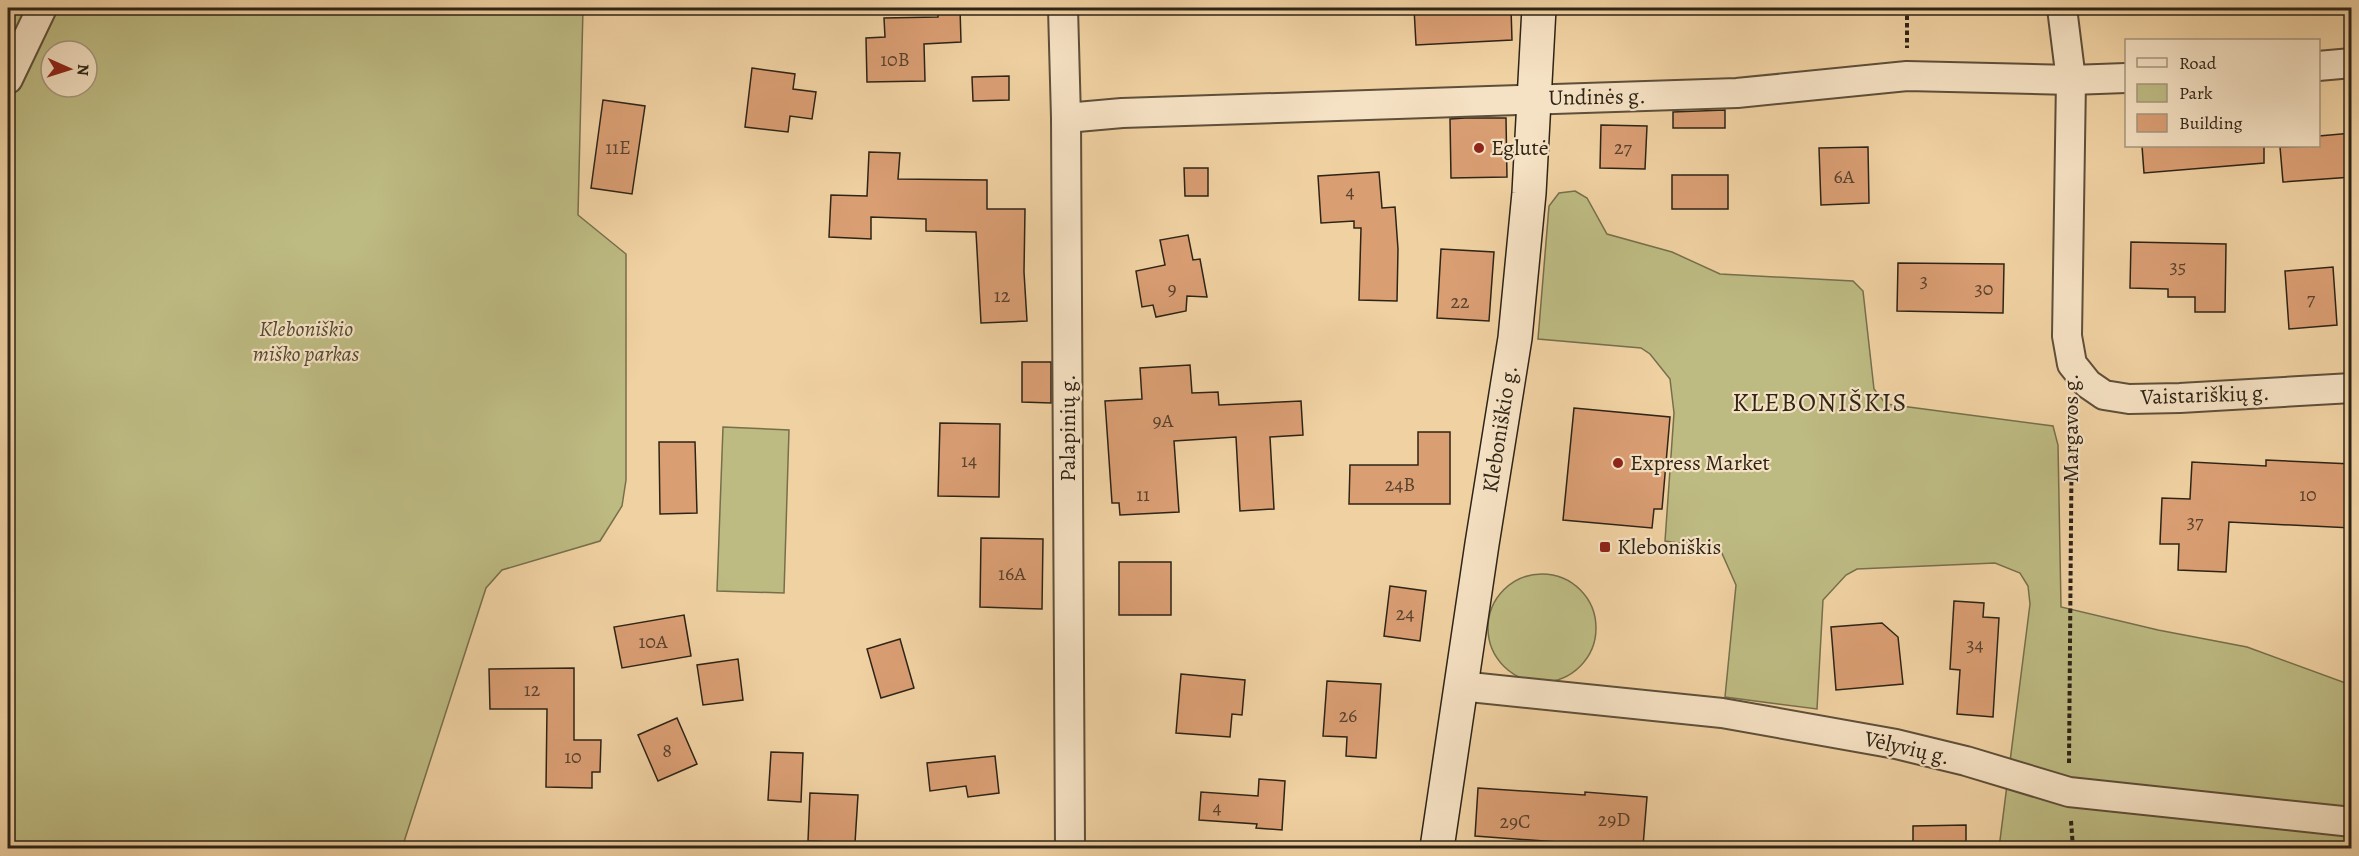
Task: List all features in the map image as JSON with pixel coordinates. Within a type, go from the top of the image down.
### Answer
[{"type":"street","points":[[8,79],[42,8]]},
{"type":"street","name":"Palapinių g.","points":[[1063,8],[1066,118],[1070,849]]},
{"type":"street","name":"Kleboniškio g.","points":[[1437,849],[1460,686],[1515,338],[1536,99],[1539,8]]},
{"type":"street","name":"Margavos g.","points":[[2062,8],[2071,80],[2067,336],[2072,364]]},
{"type":"street","points":[[2320,66],[2352,63]]},
{"type":"street","name":"Undinės g.","points":[[1066,118],[1122,113],[1737,93],[1907,76],[2071,80],[2125,78]]},
{"type":"street","name":"Vaistariškių g.","points":[[2072,364],[2088,384],[2104,395],[2129,399],[2352,388]]},
{"type":"street","name":"Vėlyvių g.","points":[[1460,686],[1722,712],[1896,744],[1966,761],[2069,792],[2352,822]]},
{"type":"path","points":[[1906,8],[1907,76]]},
{"type":"path","name":"Margavos g.","points":[[2072,364],[2069,792],[2073,849]]},
{"type":"green space","name":"Kleboniškio miško parkas","points":[[8,8],[583,8],[578,215],[626,254],[626,480],[622,506],[600,541],[502,570],[486,588],[402,848],[8,848]]},
{"type":"green space","points":[[1575,191],[1587,198],[1607,234],[1672,252],[1720,274],[1853,281],[1863,291],[1874,389],[1886,404],[2053,426],[2058,445],[2061,607],[2158,630],[2247,647],[2351,685],[2351,848],[1999,848],[2030,604],[2028,586],[2020,573],[1995,563],[1857,569],[1846,575],[1823,600],[1817,709],[1725,697],[1736,585],[1720,549],[1665,541],[1674,413],[1670,379],[1650,354],[1641,348],[1538,339],[1549,206],[1559,193]]},
{"type":"green space","points":[[723,427],[789,430],[784,593],[717,591]]},
{"type":"green space","points":[[1542,574],[1563,578],[1580,590],[1592,607],[1596,628],[1592,649],[1580,666],[1563,678],[1542,682],[1521,678],[1504,666],[1492,649],[1488,628],[1492,607],[1504,590],[1521,578]]},
{"type":"building","points":[[938,8],[960,8],[961,42],[924,44],[925,81],[867,82],[866,38],[885,37],[884,18],[938,17]]},
{"type":"building","points":[[1414,8],[1511,8],[1512,40],[1416,45]]},
{"type":"building","points":[[752,68],[795,74],[793,89],[816,92],[812,119],[790,116],[788,132],[745,127]]},
{"type":"building","points":[[1009,76],[1009,100],[973,101],[972,77]]},
{"type":"building","points":[[603,100],[645,106],[632,194],[591,188]]},
{"type":"building","points":[[1725,110],[1725,128],[1673,128],[1673,112]]},
{"type":"building","name":"Eglutė","points":[[1506,118],[1507,177],[1451,178],[1450,119]]},
{"type":"building","points":[[1601,125],[1647,126],[1645,169],[1600,168]]},
{"type":"building","points":[[2352,133],[2352,177],[2283,182],[2280,147],[2320,147],[2320,136]]},
{"type":"building","points":[[1868,147],[1869,203],[1821,205],[1819,148]]},
{"type":"building","points":[[2142,147],[2264,147],[2264,163],[2144,173]]},
{"type":"building","points":[[869,152],[900,153],[898,179],[987,180],[987,209],[1025,209],[1024,272],[1027,321],[981,323],[976,232],[926,231],[926,219],[871,217],[871,239],[829,237],[831,195],[867,196]]},
{"type":"building","points":[[1184,168],[1208,168],[1208,196],[1185,196]]},
{"type":"building","points":[[1379,172],[1382,208],[1395,207],[1398,249],[1397,301],[1359,300],[1361,228],[1354,228],[1354,221],[1321,223],[1318,176]]},
{"type":"building","points":[[1672,175],[1728,175],[1728,209],[1672,209]]},
{"type":"building","points":[[1188,235],[1193,260],[1200,259],[1207,297],[1187,296],[1186,311],[1156,317],[1153,305],[1142,307],[1136,271],[1165,265],[1160,240]]},
{"type":"building","points":[[2131,242],[2226,244],[2225,312],[2195,312],[2195,297],[2168,297],[2168,289],[2130,288]]},
{"type":"building","points":[[1441,249],[1494,252],[1489,321],[1437,318]]},
{"type":"building","points":[[1898,263],[2004,264],[2003,313],[1897,311]]},
{"type":"building","points":[[2333,267],[2337,325],[2289,329],[2285,271]]},
{"type":"building","points":[[1022,362],[1051,362],[1051,403],[1022,402]]},
{"type":"building","points":[[1190,365],[1192,393],[1218,392],[1219,405],[1301,401],[1303,435],[1270,437],[1274,509],[1240,511],[1236,437],[1174,441],[1179,512],[1120,515],[1119,503],[1112,503],[1105,401],[1142,399],[1140,368]]},
{"type":"building","name":"Express Market","points":[[1574,408],[1670,417],[1662,509],[1654,509],[1652,528],[1563,520]]},
{"type":"building","points":[[940,423],[1000,424],[999,497],[938,496]]},
{"type":"building","points":[[1418,432],[1450,432],[1450,504],[1349,504],[1350,465],[1418,465]]},
{"type":"building","points":[[659,442],[695,442],[697,513],[660,514]]},
{"type":"building","points":[[2266,460],[2352,464],[2352,528],[2229,522],[2226,572],[2178,570],[2179,544],[2160,544],[2162,498],[2190,499],[2192,462],[2266,466]]},
{"type":"building","points":[[981,538],[1043,539],[1042,609],[980,607]]},
{"type":"building","points":[[1119,562],[1171,562],[1171,615],[1119,615]]},
{"type":"building","points":[[1390,586],[1426,591],[1420,641],[1384,636]]},
{"type":"building","points":[[1954,601],[1984,603],[1983,617],[1999,618],[1993,717],[1957,714],[1960,670],[1950,669]]},
{"type":"building","points":[[684,615],[691,656],[622,668],[614,627]]},
{"type":"building","points":[[1882,623],[1898,637],[1903,684],[1836,690],[1831,627]]},
{"type":"building","points":[[900,639],[914,688],[881,698],[867,649]]},
{"type":"building","points":[[738,659],[743,700],[703,705],[697,665]]},
{"type":"building","points":[[574,668],[574,740],[601,740],[600,772],[592,772],[592,788],[546,787],[547,709],[490,709],[489,669]]},
{"type":"building","points":[[1181,674],[1245,680],[1242,715],[1232,714],[1230,737],[1176,733]]},
{"type":"building","points":[[1327,681],[1381,684],[1376,758],[1346,756],[1347,737],[1323,736]]},
{"type":"building","points":[[677,718],[697,764],[658,781],[638,735]]},
{"type":"building","points":[[771,752],[803,753],[801,802],[768,800]]},
{"type":"building","points":[[995,756],[999,793],[968,797],[966,786],[930,791],[927,763]]},
{"type":"building","points":[[1259,779],[1285,781],[1282,830],[1256,828],[1257,824],[1199,820],[1201,792],[1258,796]]},
{"type":"building","points":[[1478,788],[1647,797],[1643,846],[1615,844],[1615,849],[1585,849],[1585,844],[1475,836]]},
{"type":"building","points":[[810,793],[858,795],[855,843],[808,841]]},
{"type":"building","points":[[1966,825],[1966,849],[1913,849],[1913,826]]},
{"type":"place","name":"Eglutė","points":[[1479,148]]},
{"type":"place","name":"Express Market","points":[[1618,463]]},
{"type":"place","name":"Kleboniškis","points":[[1605,547]]},
{"type":"district","name":"KLEBONIŠKIS","points":[[1820,402]]}]
